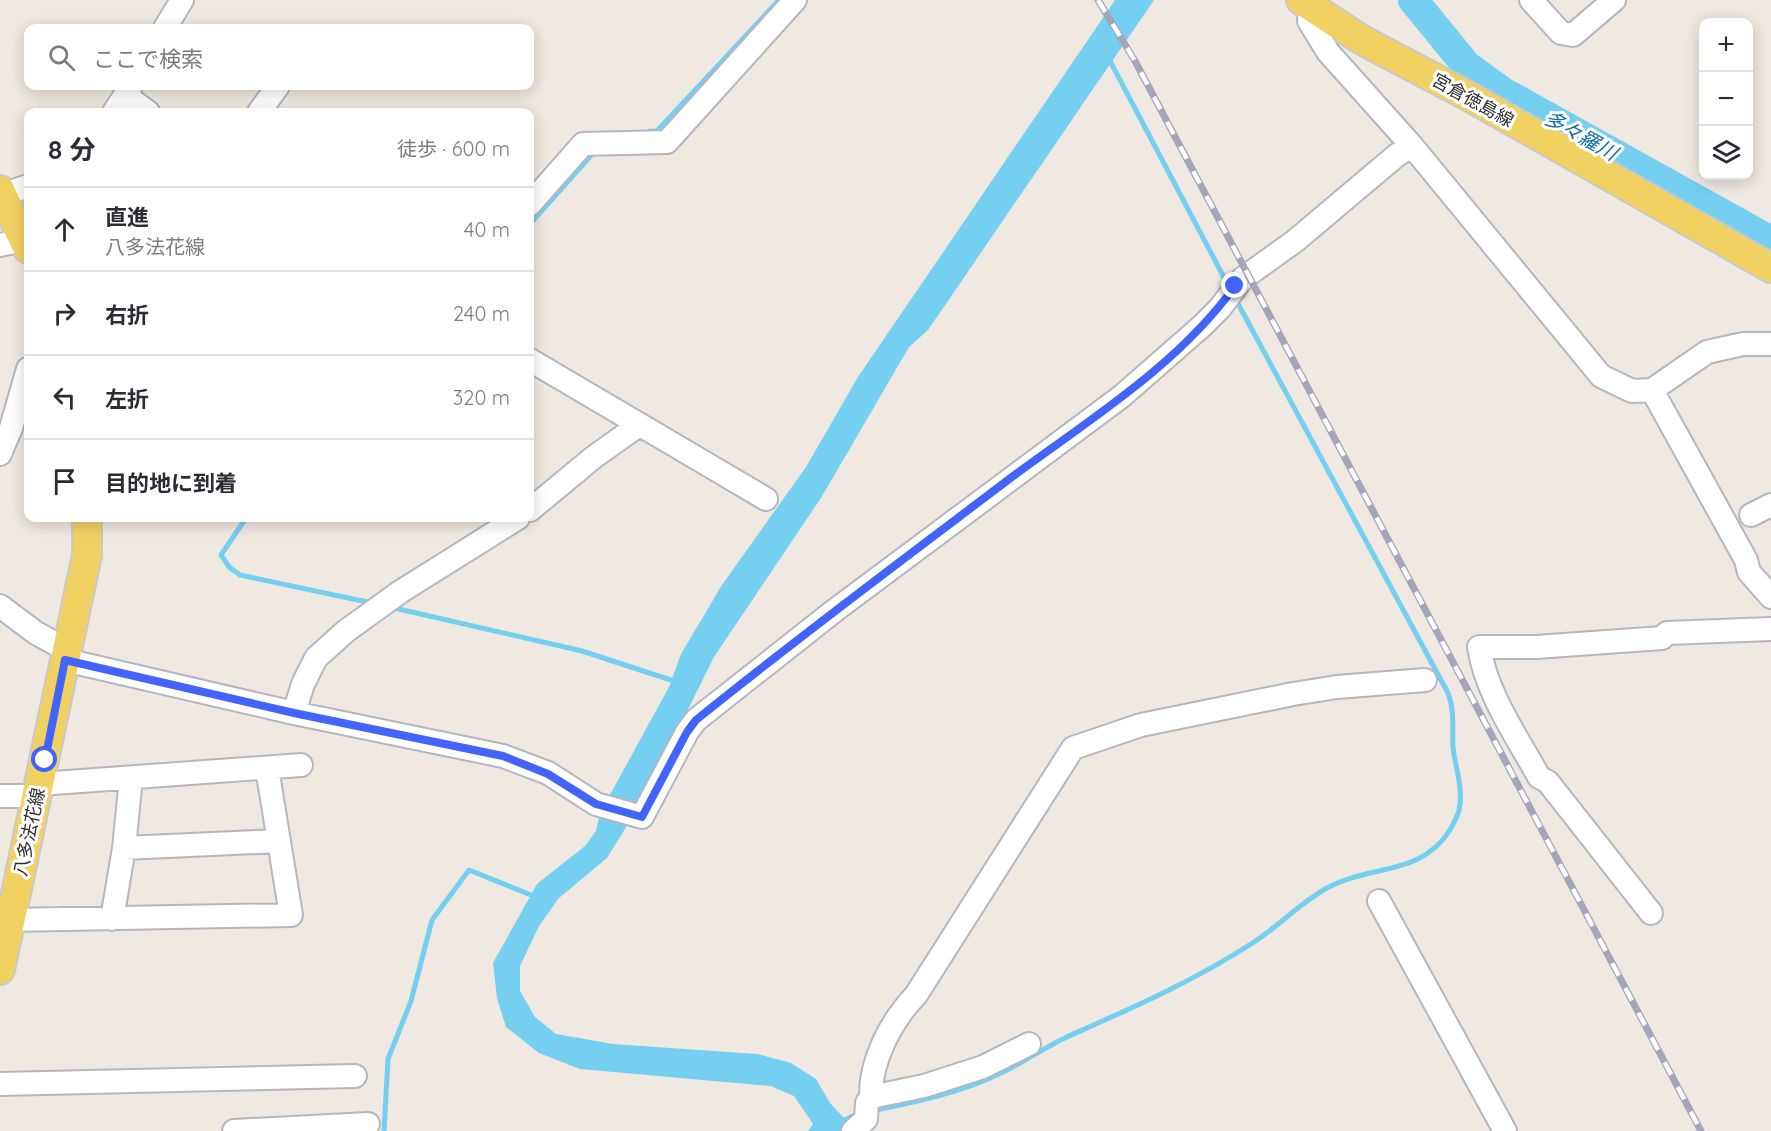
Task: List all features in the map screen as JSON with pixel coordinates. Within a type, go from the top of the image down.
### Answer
[{"type":"main road","name":"宮倉徳島線","points":[[1305,4],[1362,40],[1470,97],[1771,268]]},
{"type":"main road","points":[[10,190],[18,245]]},
{"type":"main road","name":"八多法花線","points":[[0,970],[87,555],[87,522]]},
{"type":"street","points":[[167,24],[182,0]]},
{"type":"street","points":[[534,199],[583,144],[667,142],[795,0]]},
{"type":"street","points":[[1531,0],[1561,33],[1573,35],[1614,0]]},
{"type":"street","points":[[1305,4],[1309,21],[1328,52],[1412,146],[1601,376],[1632,391],[1652,390],[1707,352],[1743,344],[1771,344]]},
{"type":"street","points":[[262,108],[275,90]]},
{"type":"street","points":[[123,98],[141,108]]},
{"type":"street","points":[[0,606],[66,655],[294,713],[503,756],[548,774],[569,789],[602,806],[642,817],[687,732],[696,720],[826,618],[1122,396],[1202,326],[1220,308],[1232,291],[1262,264],[1294,241],[1397,155],[1412,146]]},
{"type":"street","points":[[534,362],[766,499]]},
{"type":"street","points":[[0,454],[11,428],[24,384]]},
{"type":"street","points":[[1652,390],[1746,560],[1749,572],[1771,597]]},
{"type":"street","points":[[534,507],[594,457],[639,425]]},
{"type":"street","points":[[294,713],[303,684],[315,658],[346,631],[400,592],[512,522]]},
{"type":"street","points":[[1651,913],[1548,782],[1539,777],[1505,716],[1482,664],[1479,647],[1536,647],[1662,638],[1667,633],[1771,629]]},
{"type":"street","points":[[865,1113],[877,1059],[903,1009],[916,995],[1073,748],[1141,725],[1293,694],[1337,687],[1425,680]]},
{"type":"street","points":[[0,796],[131,778],[301,765]]},
{"type":"street","points":[[10,920],[291,915],[267,768]]},
{"type":"street","points":[[112,919],[124,848],[131,778]]},
{"type":"street","points":[[124,848],[279,841]]},
{"type":"street","points":[[1379,901],[1504,1131]]},
{"type":"street","points":[[865,1113],[924,1086],[983,1067],[1029,1044]]},
{"type":"street","points":[[0,1084],[355,1076]]},
{"type":"street","points":[[234,1131],[368,1124]]},
{"type":"water","points":[[1115,0],[1154,0],[928,330],[909,347],[821,498],[714,657],[644,798],[607,858],[559,898],[539,926],[520,966],[520,991],[535,1017],[556,1034],[613,1044],[757,1054],[791,1063],[816,1079],[830,1103],[856,1131],[808,1131],[813,1124],[794,1096],[771,1086],[580,1069],[539,1053],[506,1027],[497,998],[493,963],[537,884],[585,846],[596,831],[600,813],[669,687],[681,654],[722,585],[806,467],[858,377]]},
{"type":"waterway","points":[[650,131],[657,131],[779,0]]},
{"type":"waterway","name":"多々羅川","points":[[1413,0],[1467,66],[1503,92],[1771,241]]},
{"type":"waterway","points":[[1109,59],[1229,287]]},
{"type":"waterway","points":[[534,220],[595,151]]},
{"type":"waterway","points":[[871,1111],[937,1096],[985,1080],[1010,1069],[1060,1040],[1163,993],[1254,942],[1327,888],[1360,875],[1393,868],[1424,856],[1438,845],[1457,817],[1460,802],[1459,778],[1453,747],[1452,706],[1448,693],[1235,298]]},
{"type":"waterway","points":[[243,522],[221,555],[229,567],[240,575],[372,603]]},
{"type":"waterway","points":[[390,607],[582,651],[677,682]]},
{"type":"waterway","points":[[384,1131],[388,1059],[411,1001],[432,920],[469,870],[536,897]]},
{"type":"waterway","points":[[841,1122],[859,1113]]},
{"type":"railway","points":[[1098,0],[1135,61],[1701,1131]]},
{"type":"route","points":[[45,760],[65,660],[294,713],[503,756],[526,763],[548,774],[596,804],[642,817],[687,732],[696,720],[834,611],[1122,396],[1202,326],[1220,308],[1235,286]]}]
